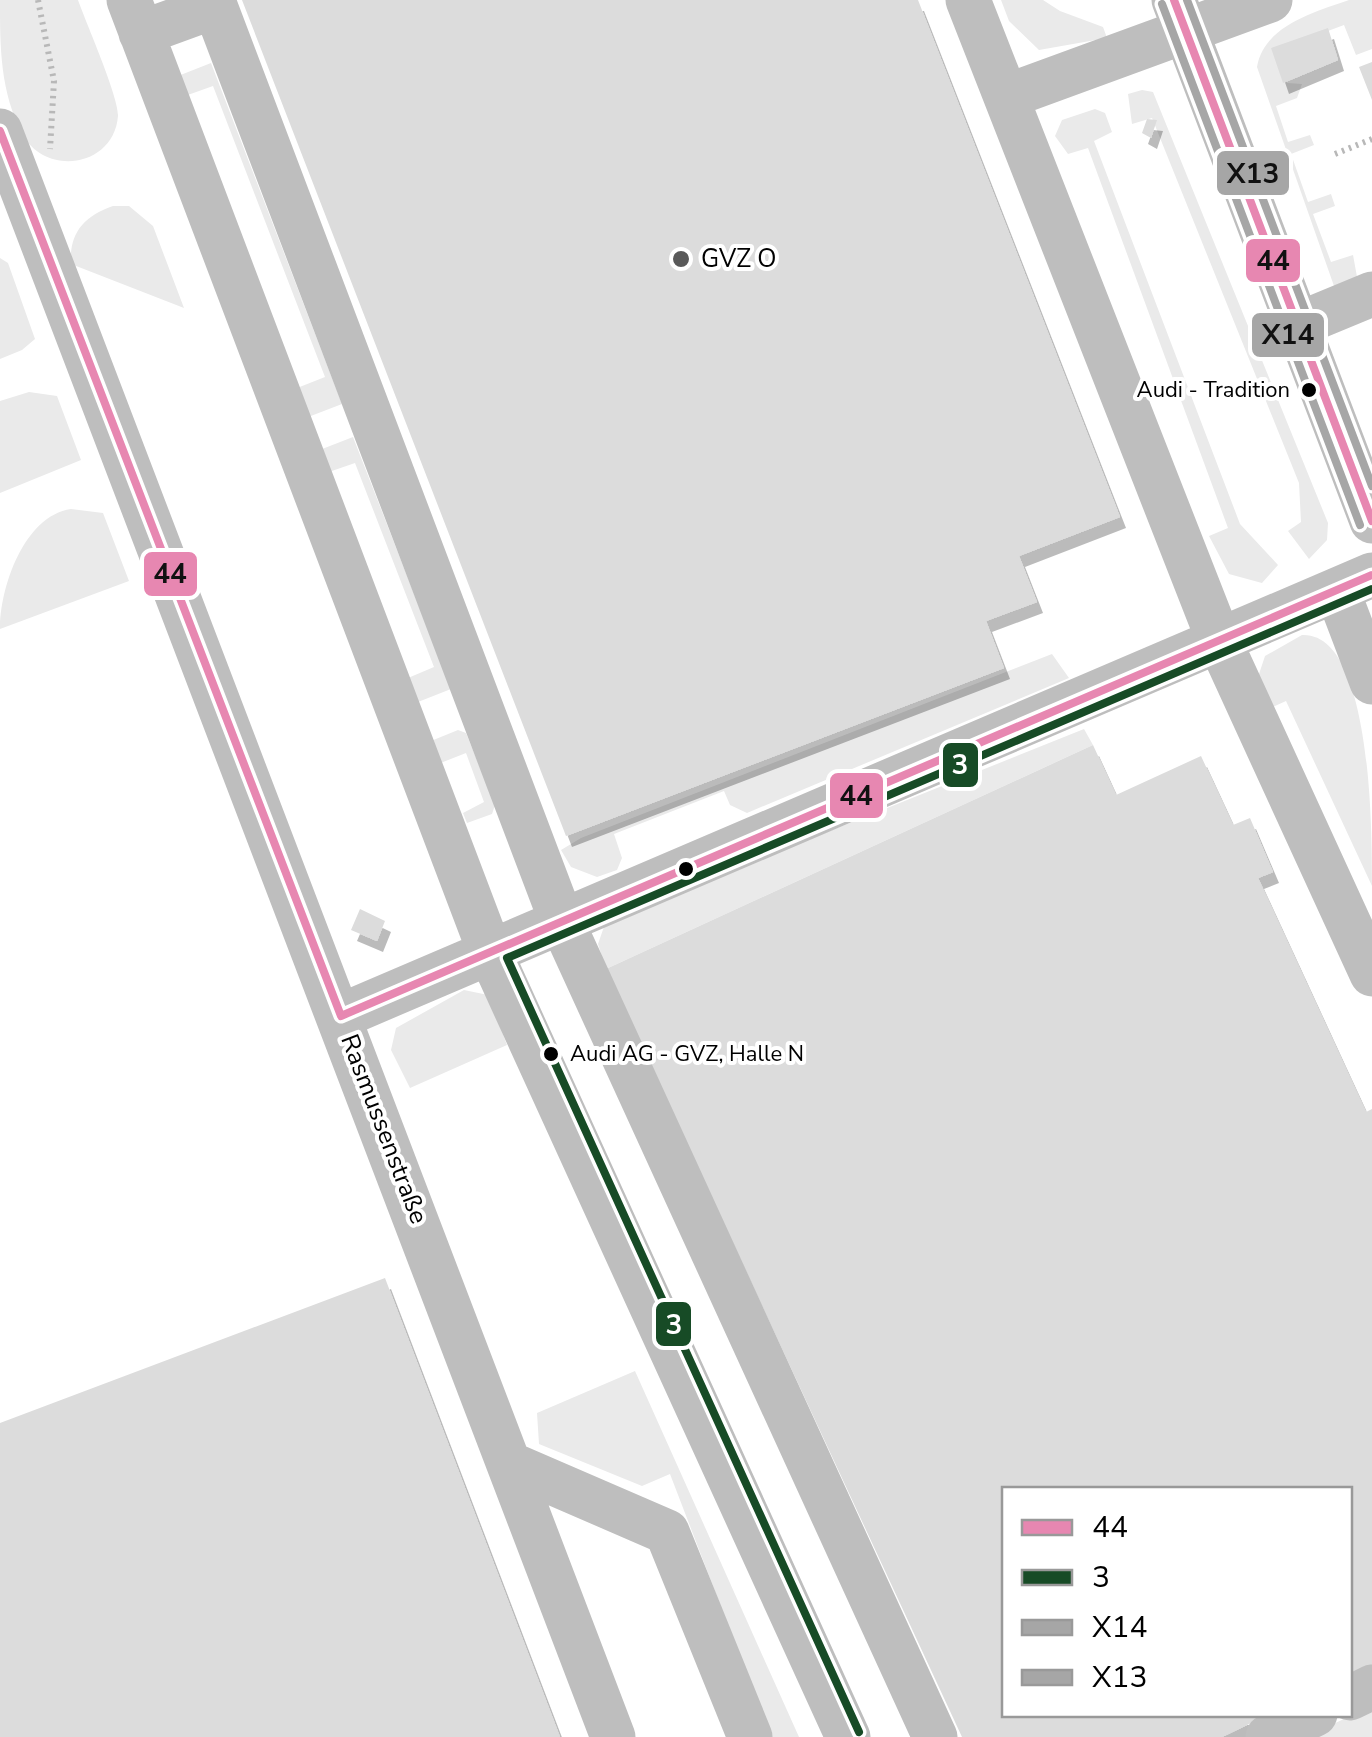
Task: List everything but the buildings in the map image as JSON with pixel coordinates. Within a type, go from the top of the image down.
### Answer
[{"type":"street","points":[[968,0],[1218,638],[1372,974]]},
{"type":"street","points":[[1008,96],[1180,15],[1270,0]]},
{"type":"street","points":[[848,1737],[490,952],[135,16],[214,6],[562,922],[935,1737]]},
{"type":"street","points":[[1180,15],[1372,521]]},
{"type":"street","name":"Rasmussenstraße","points":[[0,131],[613,1737]]},
{"type":"street","points":[[1297,324],[1372,294]]},
{"type":"street","points":[[341,1016],[1354,582],[1372,682]]},
{"type":"street","points":[[512,1465],[667,1532],[750,1737]]},
{"type":"street","points":[[1268,1737],[1309,1717]]},
{"type":"path","points":[[31,213],[51,146],[54,81],[38,0]]},
{"type":"path","points":[[1335,154],[1372,139]]},
{"type":"shaded area","points":[[0,0],[78,0],[108,77],[118,116],[114,133],[92,155],[62,161],[47,157],[23,135],[6,86]]},
{"type":"shaded area","points":[[1001,0],[1043,0],[1060,11],[1103,27],[1107,38],[1039,50],[1009,21]]},
{"type":"shaded area","points":[[1349,0],[1372,0],[1372,49],[1356,55],[1344,25],[1277,50],[1287,83],[1302,84],[1297,98],[1276,106],[1288,142],[1310,135],[1314,145],[1291,154],[1308,202],[1331,194],[1335,206],[1313,214],[1331,262],[1353,255],[1357,277],[1334,286],[1257,67],[1269,41],[1280,31],[1306,16]]},
{"type":"shaded area","points":[[211,63],[342,404],[303,419],[292,390],[325,377],[213,86],[185,96],[178,76]]},
{"type":"shaded area","points":[[1153,92],[1328,523],[1327,540],[1309,559],[1288,531],[1301,522],[1299,483],[1152,118],[1132,124],[1128,94]]},
{"type":"shaded area","points":[[1095,109],[1105,113],[1112,132],[1094,141],[1240,524],[1278,565],[1262,583],[1229,574],[1209,536],[1228,528],[1088,148],[1068,154],[1055,136],[1062,120]]},
{"type":"shaded area","points":[[113,206],[129,206],[153,226],[184,308],[71,264],[73,243],[80,227]]},
{"type":"shaded area","points":[[0,258],[8,263],[35,339],[22,350],[0,359]]},
{"type":"shaded area","points":[[29,392],[57,396],[81,460],[0,493],[0,401]]},
{"type":"shaded area","points":[[353,437],[451,689],[418,702],[408,678],[434,667],[355,463],[326,473],[317,451]]},
{"type":"shaded area","points":[[71,509],[103,513],[129,581],[0,629],[10,574],[28,539],[54,514]]},
{"type":"shaded area","points":[[1302,635],[1325,643],[1342,665],[1355,698],[1368,781],[1372,886],[1286,701],[1264,711],[1257,680],[1265,656]]},
{"type":"shaded area","points":[[1052,654],[1069,678],[747,813],[730,805],[724,791],[614,834],[622,858],[617,870],[597,877],[571,867],[561,850],[581,838]]},
{"type":"shaded area","points":[[1084,729],[1093,745],[606,969],[598,944],[606,921]]},
{"type":"shaded area","points":[[458,730],[466,733],[495,805],[492,814],[467,823],[463,813],[484,802],[466,753],[438,764],[431,741]]},
{"type":"shaded area","points":[[464,990],[488,995],[507,1045],[410,1088],[391,1050],[396,1028]]},
{"type":"shaded area","points":[[635,1371],[799,1737],[771,1737],[670,1474],[642,1486],[539,1444],[537,1413]]},
{"type":"shaded area","points":[[1372,1706],[1372,1737],[1305,1737],[1352,1717]]},
{"type":"transit line","name":"44","points":[[1174,0],[1372,521]]},
{"type":"transit line","name":"X13","points":[[1187,0],[1372,486]]},
{"type":"transit line","name":"X14","points":[[1162,4],[1360,525]]},
{"type":"transit line","name":"44","points":[[0,131],[341,1016]]},
{"type":"transit line","name":"44","points":[[341,1016],[1372,575]]},
{"type":"transit line","name":"3","points":[[859,1732],[507,958],[1372,589]]},
{"type":"place","name":"GVZ O","points":[[681,259]]},
{"type":"place","name":"Audi - Tradition","points":[[1309,390]]},
{"type":"place","name":"Audi AG - GVZ, Halle N","points":[[551,1054]]}]
